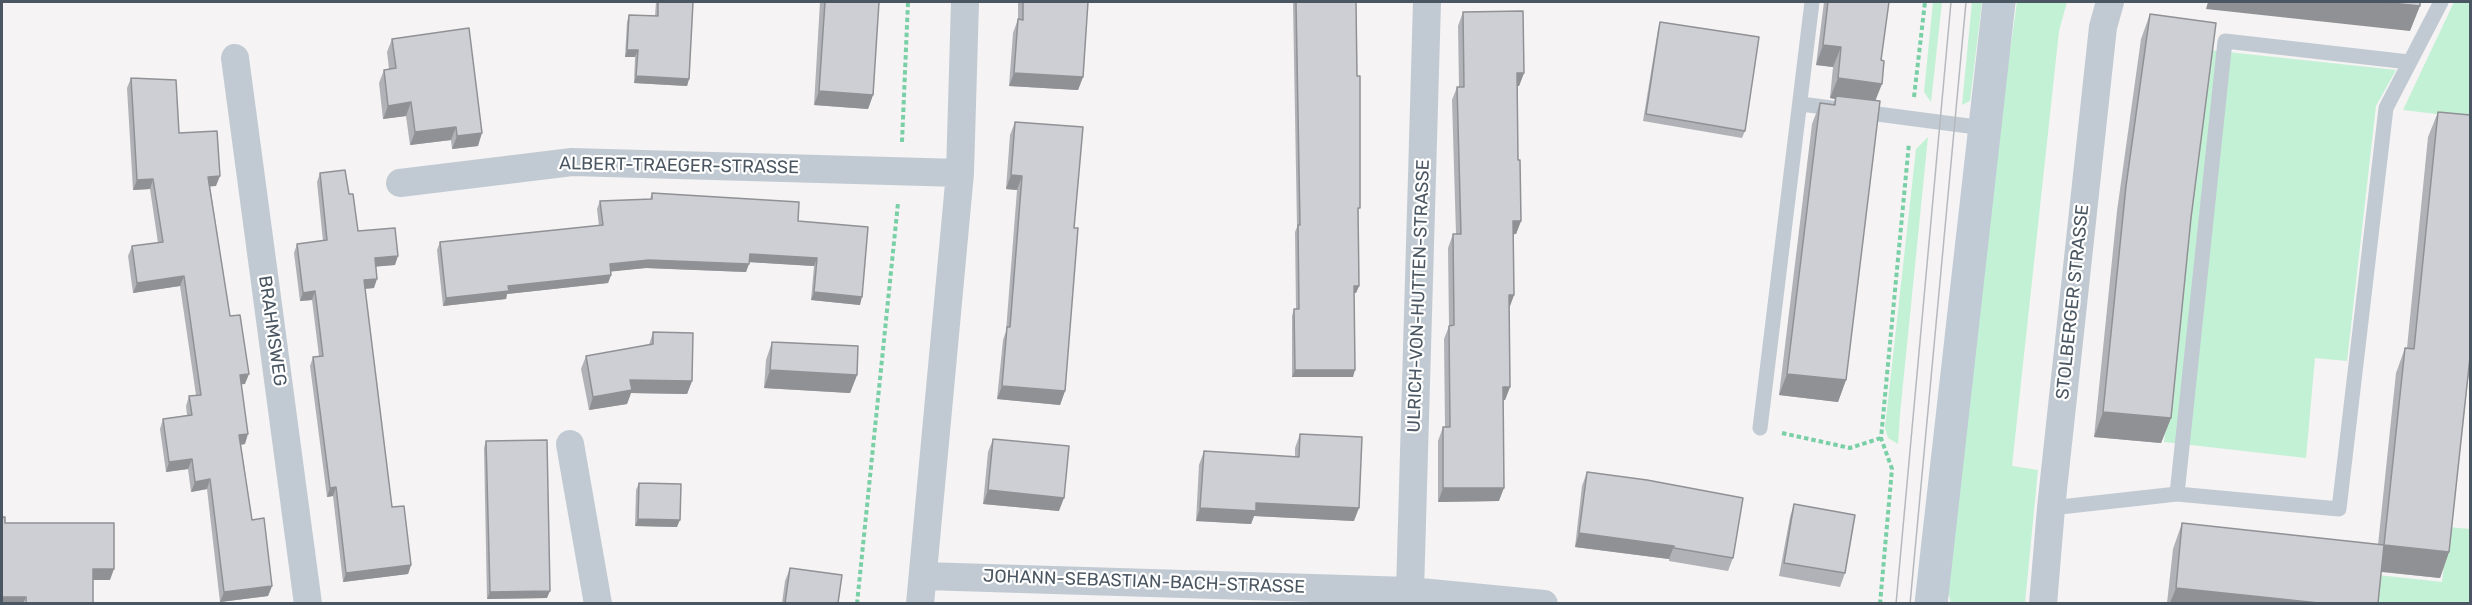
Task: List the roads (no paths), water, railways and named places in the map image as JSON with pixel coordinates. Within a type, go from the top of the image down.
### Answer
[{"type":"main road","points":[[1931,603],[1999,2]]},
{"type":"street","points":[[920,603],[960,173],[965,2]]},
{"type":"street","name":"ULRICH-VON-HUTTEN-STRASSE","points":[[1410,591],[1427,2]]},
{"type":"street","name":"STOLBERGER STRASSE","points":[[2043,603],[2051,508],[2103,27],[2110,2]]},
{"type":"street","name":"BRAHMSWEG","points":[[235,58],[308,603]]},
{"type":"street","name":"ALBERT-TRAEGER-STRASSE","points":[[400,183],[572,162],[960,173]]},
{"type":"street","points":[[570,444],[598,603]]},
{"type":"street","name":"JOHANN-SEBASTIAN-BACH-STRASSE","points":[[924,576],[1410,591],[1544,603]]},
{"type":"lane","points":[[1761,428],[1812,2]]},
{"type":"lane","points":[[2051,508],[2177,494],[2339,509],[2386,108],[2441,2]]},
{"type":"lane","points":[[2177,494],[2225,41],[2409,62]]},
{"type":"lane","points":[[1801,104],[1984,128]]},
{"type":"tram line","points":[[1896,604],[1951,2]]},
{"type":"tram line","points":[[1910,604],[1966,2]]}]
